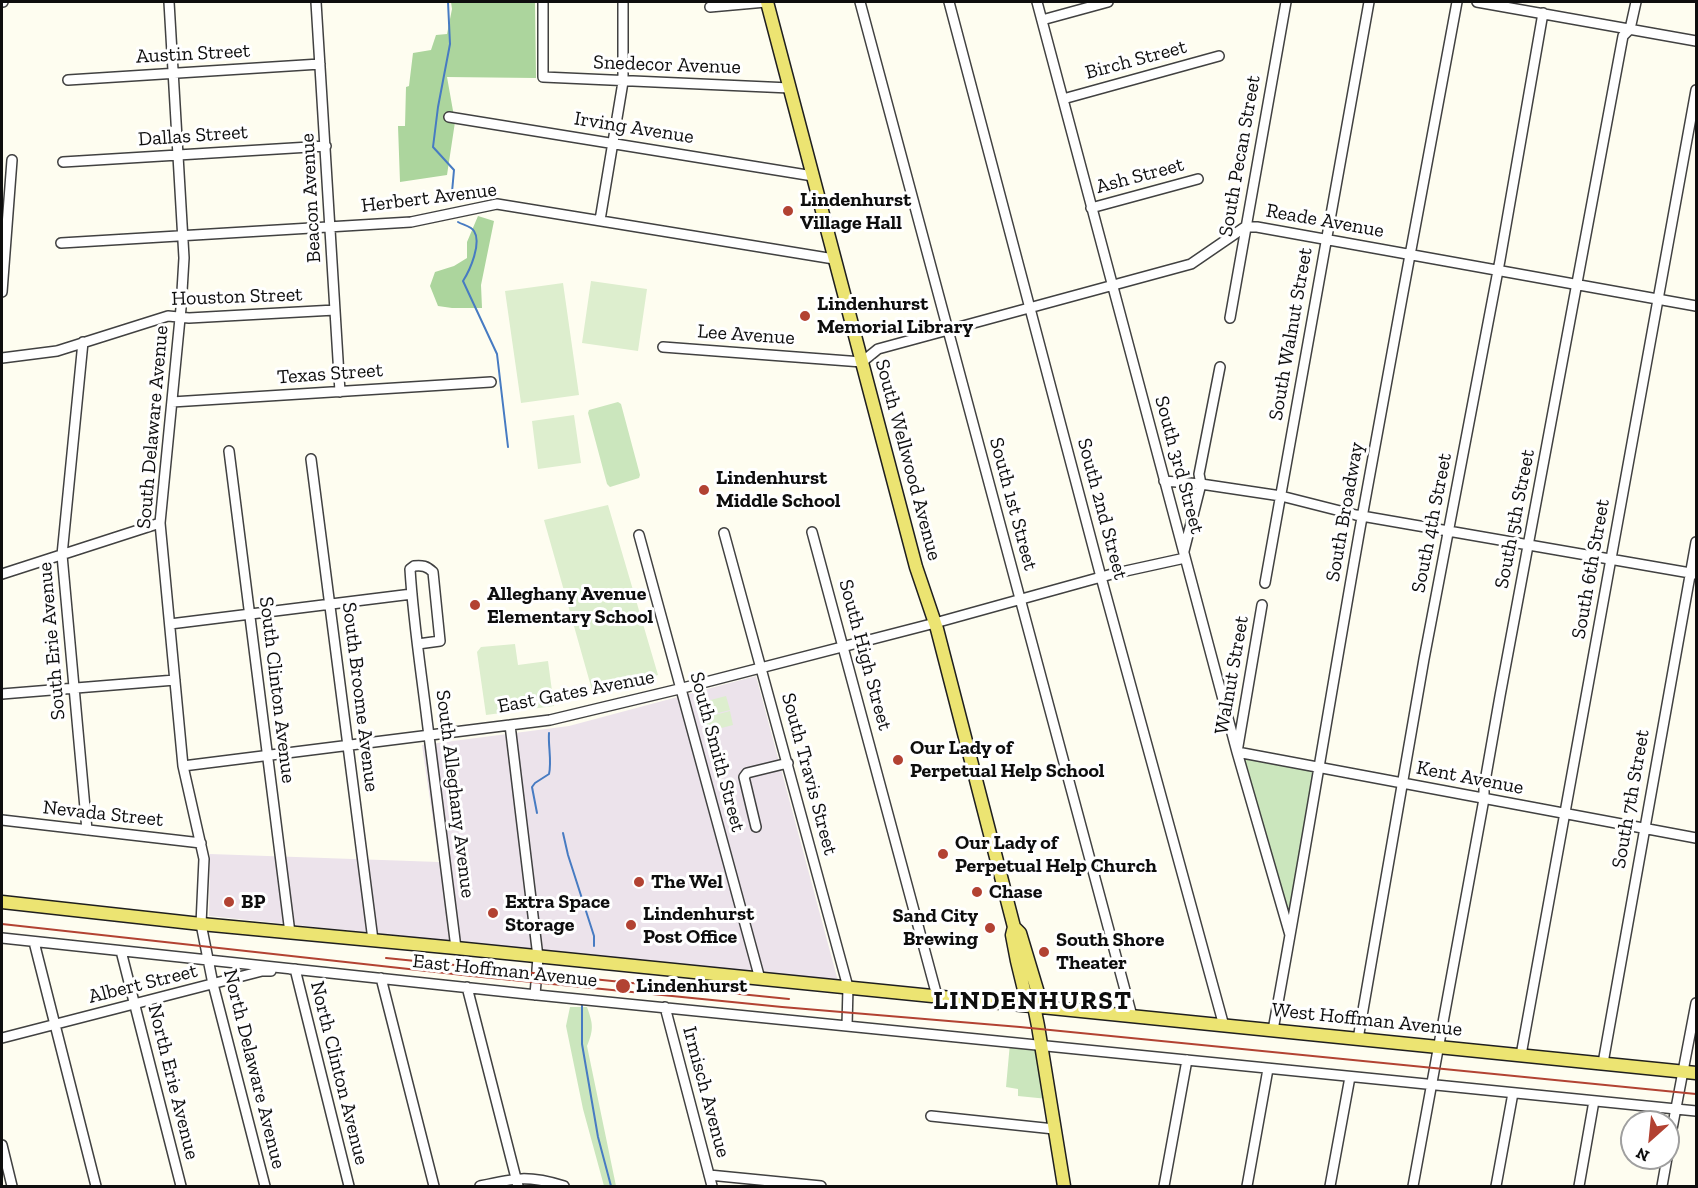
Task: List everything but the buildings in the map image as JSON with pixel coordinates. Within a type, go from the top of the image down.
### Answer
[{"type":"main road","name":"South Wellwood Avenue","points":[[767,2],[916,567],[935,623],[1014,927],[1013,946],[1025,994],[1034,1006],[1064,1186]]},
{"type":"main road","name":"East Hoffman Avenue","points":[[2,902],[290,933],[1034,1006]]},
{"type":"main road","name":"West Hoffman Avenue","points":[[1034,1006],[1690,1072]]},
{"type":"street","name":"South Delaware Avenue","points":[[169,2],[184,258],[160,523],[183,766],[204,859],[201,924],[208,960]]},
{"type":"street","name":"Beacon Avenue","points":[[316,2],[340,392]]},
{"type":"street","name":"Snedecor Avenue","points":[[543,2],[543,77],[790,88]]},
{"type":"street","points":[[600,220],[623,82],[622,2]]},
{"type":"street","points":[[710,7],[767,2]]},
{"type":"street","name":"South 1st Street","points":[[860,2],[1132,1016]]},
{"type":"street","name":"South 2nd Street","points":[[949,2],[1101,577],[1224,1026]]},
{"type":"street","name":"South 3rd Street","points":[[1037,2],[1237,752],[1290,937]]},
{"type":"street","points":[[1042,20],[1108,2]]},
{"type":"street","name":"South Pecan Street","points":[[1230,318],[1286,2]]},
{"type":"street","name":"South Walnut Street","points":[[1281,496],[1369,2]]},
{"type":"street","name":"South Broadway","points":[[1273,1030],[1362,516],[1457,2]]},
{"type":"street","points":[[1477,2],[1696,41]]},
{"type":"street","name":"South 5th Street","points":[[1413,1186],[1528,545],[1623,36],[1630,29],[1636,2]]},
{"type":"street","name":"South 4th Street","points":[[1358,1039],[1404,783],[1404,772],[1544,13]]},
{"type":"street","name":"Birch Street","points":[[1063,99],[1219,56]]},
{"type":"street","name":"Austin Street","points":[[68,80],[320,64]]},
{"type":"street","name":"South 6th Street","points":[[1521,1055],[1696,90]]},
{"type":"street","name":"Irving Avenue","points":[[449,117],[813,176]]},
{"type":"street","name":"Dallas Street","points":[[63,162],[326,146]]},
{"type":"street","points":[[2,292],[12,160]]},
{"type":"street","name":"Ash Street","points":[[1091,208],[1198,179]]},
{"type":"street","name":"Herbert Avenue","points":[[61,243],[411,222],[497,204],[834,259]]},
{"type":"street","name":"Reade Avenue","points":[[862,362],[878,349],[1191,264],[1245,227],[1257,227],[1696,306]]},
{"type":"street","name":"Houston Street","points":[[2,358],[57,351],[168,316],[180,318],[335,310]]},
{"type":"street","name":"South Erie Avenue","points":[[84,342],[62,555],[87,830]]},
{"type":"street","name":"Lee Avenue","points":[[663,347],[862,362]]},
{"type":"street","points":[[1185,554],[1201,484],[1199,474],[1220,367]]},
{"type":"street","name":"Texas Street","points":[[172,402],[491,382]]},
{"type":"street","name":"South Clinton Avenue","points":[[230,451],[290,933]]},
{"type":"street","name":"South Broome Avenue","points":[[311,459],[373,940]]},
{"type":"street","points":[[1164,482],[1201,484],[1281,496],[1362,516],[1694,574]]},
{"type":"street","points":[[1265,583],[1281,496]]},
{"type":"street","points":[[2,574],[160,523]]},
{"type":"street","name":"South High Street","points":[[812,532],[937,996]]},
{"type":"street","name":"South Travis Street","points":[[724,533],[848,987],[847,1026]]},
{"type":"street","name":"South Smith Street","points":[[639,535],[760,979]]},
{"type":"street","name":"South 7th Street","points":[[1603,1063],[1644,829],[1694,574],[1696,542]]},
{"type":"street","name":"East Gates Avenue","points":[[183,766],[550,720],[935,623],[1185,554]]},
{"type":"street","name":"South Alleghany Avenue","points":[[418,644],[440,641],[433,572],[418,565],[411,567],[412,594],[418,644],[429,735],[456,948]]},
{"type":"street","points":[[170,624],[412,594]]},
{"type":"street","name":"Walnut Street","points":[[1237,752],[1262,605]]},
{"type":"street","points":[[2,694],[176,680]]},
{"type":"street","points":[[510,725],[538,957],[535,995]]},
{"type":"street","name":"Kent Avenue","points":[[1237,752],[1696,838]]},
{"type":"street","points":[[756,827],[743,779],[745,774],[788,763]]},
{"type":"street","name":"Nevada Street","points":[[2,820],[201,843]]},
{"type":"street","name":"East Hoffman Avenue","points":[[2,938],[535,995],[1041,1045]]},
{"type":"street","points":[[34,942],[96,1186]]},
{"type":"street","name":"North Erie Avenue","points":[[121,951],[181,1186]]},
{"type":"street","name":"North Delaware Avenue","points":[[208,960],[265,1186]]},
{"type":"street","name":"Albert Street","points":[[2,1038],[262,971],[295,969]]},
{"type":"street","name":"North Clinton Avenue","points":[[295,969],[350,1186]]},
{"type":"street","points":[[381,978],[434,1186]]},
{"type":"street","points":[[467,987],[517,1182]]},
{"type":"street","points":[[1676,1109],[1690,1072],[1696,1003]]},
{"type":"street","name":"Irmisch Avenue","points":[[665,1007],[712,1186]]},
{"type":"street","points":[[1041,1045],[1696,1111]]},
{"type":"street","points":[[1164,1186],[1187,1060]]},
{"type":"street","points":[[1247,1186],[1268,1069]]},
{"type":"street","points":[[1330,1186],[1350,1077]]},
{"type":"street","points":[[1496,1186],[1513,1093]]},
{"type":"street","points":[[1578,1186],[1594,1101]]},
{"type":"street","points":[[932,1116],[1054,1129]]},
{"type":"street","points":[[2,1145],[12,1186]]},
{"type":"street","points":[[1662,1186],[1665,1170]]},
{"type":"street","points":[[709,1175],[821,1186]]},
{"type":"street","points":[[480,1186],[535,1179],[564,1186]]},
{"type":"shaded area","points":[[756,676],[838,981],[209,916],[210,854],[439,862],[422,745],[569,726]]},
{"type":"green space","points":[[451,2],[535,2],[536,78],[447,77],[455,122],[447,175],[400,182],[398,126],[405,126],[406,87],[409,86],[413,53],[431,50],[436,35],[447,34],[452,9]]},
{"type":"green space","points":[[478,216],[494,221],[481,285],[482,308],[438,306],[430,286],[435,272],[454,266],[467,258],[467,242]]},
{"type":"green space","points":[[591,281],[647,289],[638,351],[582,343]]},
{"type":"green space","points":[[563,283],[579,395],[521,403],[505,291]]},
{"type":"green space","points":[[618,402],[621,404],[640,475],[639,478],[610,487],[607,484],[588,413],[589,410]]},
{"type":"green space","points":[[574,415],[581,463],[538,469],[532,421]]},
{"type":"green space","points":[[608,505],[658,675],[592,690],[544,520]]},
{"type":"green space","points":[[515,644],[518,665],[548,661],[554,706],[486,715],[477,652],[481,647]]},
{"type":"green space","points":[[726,696],[730,710],[702,717],[699,703]]},
{"type":"green space","points":[[730,711],[733,725],[706,732],[703,718]]},
{"type":"green space","points":[[1244,758],[1313,771],[1290,924]]},
{"type":"green space","points":[[570,1007],[587,1007],[591,1018],[592,1031],[587,1046],[616,1186],[604,1186],[583,1109],[566,1026]]},
{"type":"green space","points":[[1010,1043],[1040,1046],[1048,1099],[1018,1096],[1018,1089],[1006,1087]]},
{"type":"waterway","points":[[448,2],[450,44],[433,147],[454,170],[451,203]]},
{"type":"waterway","points":[[458,222],[471,228],[476,236],[474,256],[463,281],[497,354],[508,447]]},
{"type":"waterway","points":[[537,813],[532,787],[549,774],[549,733]]},
{"type":"waterway","points":[[563,833],[594,936],[594,946]]},
{"type":"waterway","points":[[582,1005],[582,1044],[598,1137],[611,1186]]},
{"type":"railway","points":[[2,924],[472,976],[782,1007],[1020,1027],[1696,1094]]},
{"type":"railway","points":[[386,958],[789,999]]},
{"type":"place","name":"Lindenhurst Village Hall","points":[[788,211]]},
{"type":"place","name":"Lindenhurst Memorial Library","points":[[805,316]]},
{"type":"place","name":"Lindenhurst Middle School","points":[[704,490]]},
{"type":"place","name":"Alleghany Avenue Elementary School","points":[[475,605]]},
{"type":"place","name":"Our Lady of Perpetual Help School","points":[[898,760]]},
{"type":"place","name":"Our Lady of Perpetual Help Church","points":[[943,854]]},
{"type":"place","name":"The Wel","points":[[639,882]]},
{"type":"place","name":"Chase","points":[[977,892]]},
{"type":"place","name":"BP","points":[[229,902]]},
{"type":"place","name":"Extra Space Storage","points":[[493,913]]},
{"type":"place","name":"Lindenhurst Post Office","points":[[631,925]]},
{"type":"place","name":"Sand City Brewing","points":[[990,928]]},
{"type":"place","name":"South Shore Theater","points":[[1044,952]]},
{"type":"place","name":"Lindenhurst","points":[[623,986]]},
{"type":"district","name":"LINDENHURST","points":[[1033,1002]]}]
